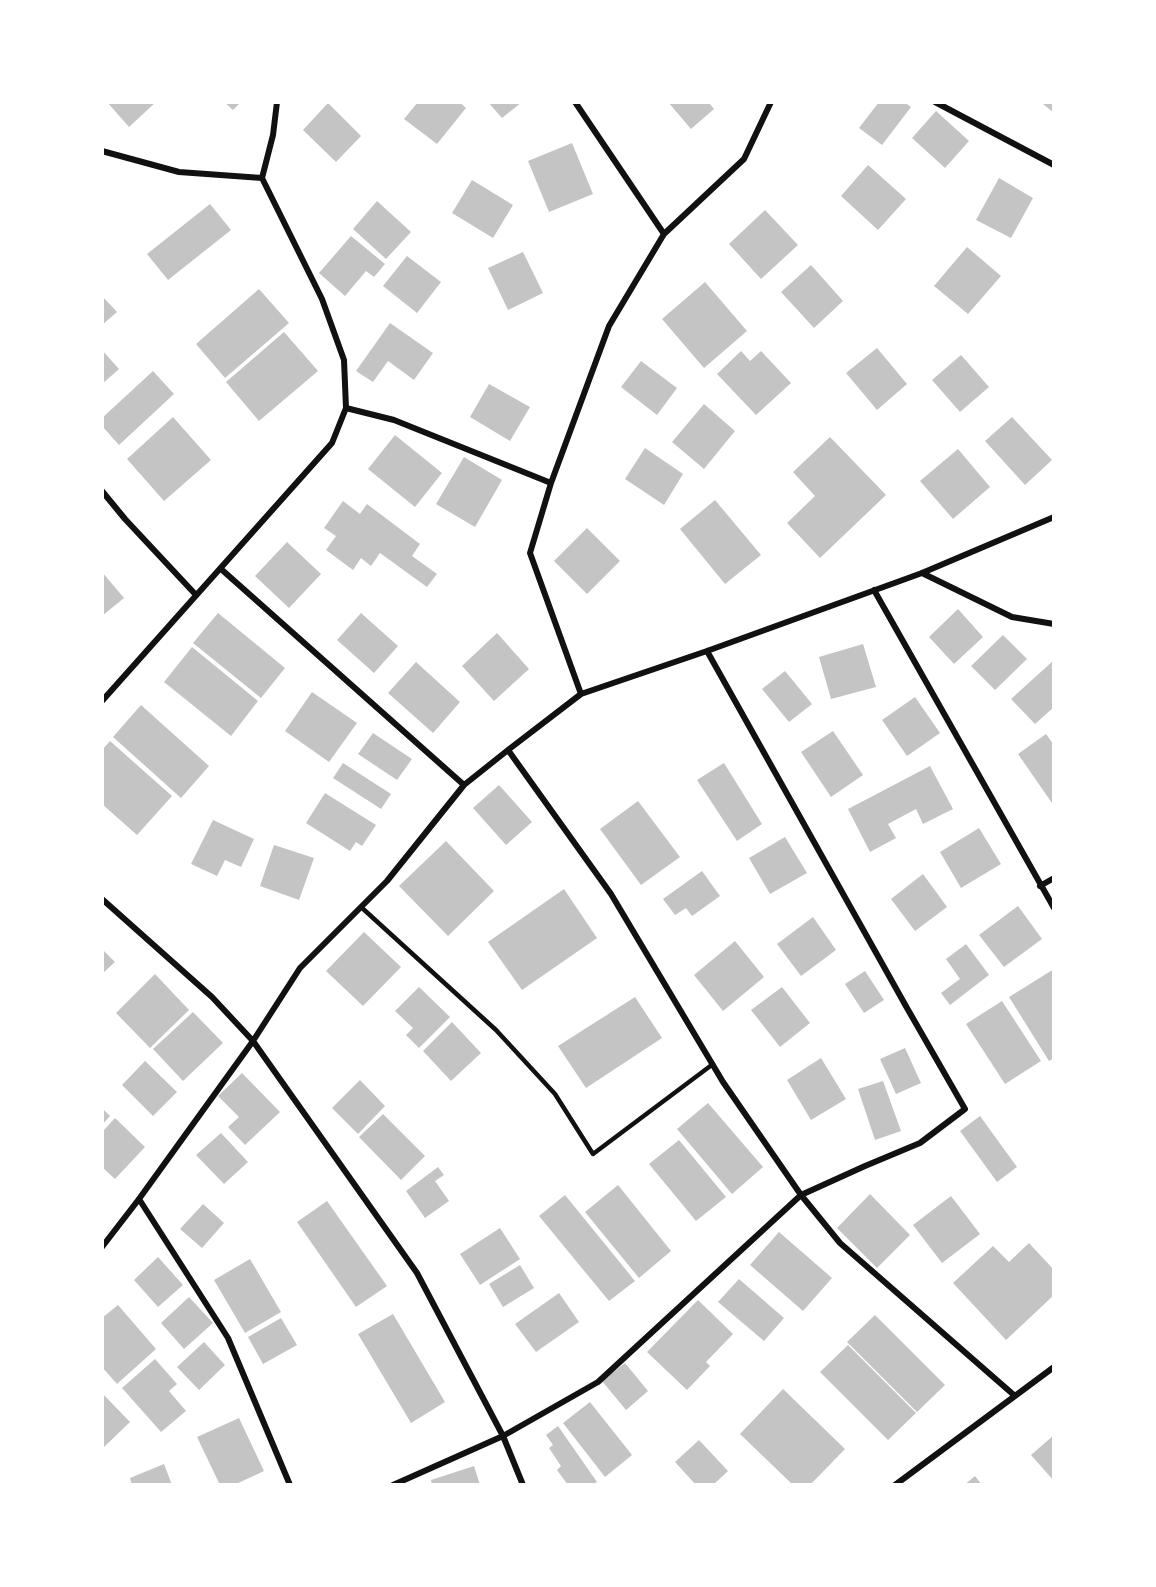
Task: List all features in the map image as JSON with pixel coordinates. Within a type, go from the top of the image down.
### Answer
[{"type":"street","points":[[102,701],[332,443],[346,408],[344,360],[322,299],[262,178],[273,135],[277,102]]},
{"type":"street","points":[[575,102],[664,234]]},
{"type":"street","points":[[581,694],[530,554],[550,483],[609,326],[664,234],[744,159],[771,102]]},
{"type":"street","points":[[935,102],[1054,165]]},
{"type":"street","points":[[102,151],[179,172],[262,178]]},
{"type":"street","points":[[346,408],[394,420],[550,483]]},
{"type":"street","points":[[102,491],[196,596]]},
{"type":"street","points":[[102,1247],[253,1041],[300,968],[387,881],[464,785],[581,694],[922,573],[1054,517]]},
{"type":"street","points":[[220,569],[464,785]]},
{"type":"street","points":[[922,573],[1012,617],[1054,624]]},
{"type":"street","points":[[874,590],[1054,908]]},
{"type":"street","points":[[393,1485],[503,1436],[598,1382],[801,1195],[920,1143],[965,1109],[707,651]]},
{"type":"street","points":[[508,750],[611,894],[723,1082],[801,1195],[840,1243],[1015,1396]]},
{"type":"street","points":[[1040,886],[1054,878]]},
{"type":"street","points":[[102,899],[212,997],[253,1041],[417,1273],[503,1436],[523,1485]]},
{"type":"street","points":[[139,1199],[228,1338],[290,1485]]},
{"type":"street","points":[[895,1485],[1054,1367]]},
{"type":"lane","points":[[361,907],[496,1029],[555,1094],[593,1154],[713,1064]]},
{"type":"building","points":[[107,102],[156,102],[129,127]]},
{"type":"building","points":[[224,102],[241,102],[233,110]]},
{"type":"building","points":[[418,102],[459,102],[466,108],[437,144],[404,119]]},
{"type":"building","points":[[488,102],[522,102],[502,118]]},
{"type":"building","points":[[668,102],[708,102],[714,109],[691,129]]},
{"type":"building","points":[[879,102],[904,102],[911,107],[882,145],[859,128]]},
{"type":"building","points":[[1054,102],[1054,113],[1043,104]]},
{"type":"building","points":[[328,103],[361,136],[336,162],[303,130]]},
{"type":"building","points":[[936,111],[969,141],[945,168],[912,138]]},
{"type":"building","points":[[572,143],[593,194],[549,212],[528,161]]},
{"type":"building","points":[[868,165],[906,199],[878,230],[841,196]]},
{"type":"building","points":[[999,178],[1033,198],[1011,238],[976,220]]},
{"type":"building","points":[[472,180],[513,205],[493,238],[452,213]]},
{"type":"building","points":[[377,201],[411,232],[386,259],[353,229]]},
{"type":"building","points":[[210,204],[231,230],[168,280],[147,254]]},
{"type":"building","points":[[765,210],[798,245],[761,279],[729,244]]},
{"type":"building","points":[[351,236],[385,264],[374,277],[366,271],[345,296],[319,273]]},
{"type":"building","points":[[967,247],[1001,276],[968,314],[934,286]]},
{"type":"building","points":[[523,252],[543,293],[508,310],[488,268]]},
{"type":"building","points":[[407,256],[441,282],[417,313],[383,286]]},
{"type":"building","points":[[811,265],[843,301],[814,328],[781,292]]},
{"type":"building","points":[[705,282],[747,331],[704,368],[662,319]]},
{"type":"building","points":[[259,289],[289,323],[225,378],[196,344]]},
{"type":"building","points":[[102,296],[117,312],[102,325]]},
{"type":"building","points":[[390,323],[433,353],[414,380],[388,361],[373,382],[356,371]]},
{"type":"building","points":[[284,332],[318,371],[259,421],[226,382]]},
{"type":"building","points":[[877,348],[907,384],[877,410],[846,373]]},
{"type":"building","points":[[102,350],[119,369],[102,384]]},
{"type":"building","points":[[741,351],[750,361],[761,351],[791,383],[756,415],[717,374]]},
{"type":"building","points":[[961,355],[989,387],[960,412],[932,380]]},
{"type":"building","points":[[641,361],[677,388],[657,415],[621,387]]},
{"type":"building","points":[[153,371],[174,394],[119,445],[102,426],[102,418]]},
{"type":"building","points":[[489,384],[530,407],[510,441],[470,417]]},
{"type":"building","points":[[704,404],[735,431],[704,469],[672,442]]},
{"type":"building","points":[[173,417],[211,460],[164,501],[127,459]]},
{"type":"building","points":[[1012,417],[1052,460],[1025,485],[985,441]]},
{"type":"building","points":[[395,435],[442,473],[415,507],[368,469]]},
{"type":"building","points":[[830,437],[886,495],[820,558],[787,523],[815,496],[793,472]]},
{"type":"building","points":[[645,448],[683,474],[664,505],[625,479]]},
{"type":"building","points":[[958,449],[990,487],[953,519],[920,481]]},
{"type":"building","points":[[464,457],[502,480],[475,527],[436,504]]},
{"type":"building","points":[[715,500],[761,555],[725,584],[680,529]]},
{"type":"building","points":[[343,501],[360,514],[367,504],[420,544],[412,556],[437,574],[427,587],[380,553],[371,566],[361,558],[353,570],[326,550],[336,536],[324,528]]},
{"type":"building","points":[[587,528],[620,561],[587,594],[554,561]]},
{"type":"building","points":[[287,542],[321,574],[289,608],[255,576]]},
{"type":"building","points":[[102,572],[124,598],[102,616]]},
{"type":"building","points":[[958,609],[983,637],[954,664],[929,637]]},
{"type":"building","points":[[218,613],[285,668],[261,698],[193,643]]},
{"type":"building","points":[[361,613],[398,646],[374,673],[337,640]]},
{"type":"building","points":[[497,633],[529,669],[494,701],[462,666]]},
{"type":"building","points":[[1003,635],[1027,659],[995,690],[971,666]]},
{"type":"building","points":[[863,644],[876,687],[831,699],[819,657]]},
{"type":"building","points":[[192,647],[258,701],[231,736],[164,682]]},
{"type":"building","points":[[1054,660],[1054,707],[1035,724],[1011,699]]},
{"type":"building","points":[[416,662],[460,702],[433,733],[388,693]]},
{"type":"building","points":[[785,671],[812,704],[789,722],[762,689]]},
{"type":"building","points":[[312,692],[357,723],[329,762],[285,731]]},
{"type":"building","points":[[915,697],[940,733],[907,756],[882,720]]},
{"type":"building","points":[[141,705],[209,766],[181,798],[113,737]]},
{"type":"building","points":[[833,731],[863,775],[831,797],[801,752]]},
{"type":"building","points":[[373,733],[412,759],[397,780],[358,754]]},
{"type":"building","points":[[1046,734],[1054,745],[1054,806],[1018,754]]},
{"type":"building","points":[[110,741],[172,796],[137,835],[102,804],[102,750]]},
{"type":"building","points":[[343,763],[391,794],[381,809],[333,778]]},
{"type":"building","points":[[724,763],[762,824],[737,841],[697,780]]},
{"type":"building","points":[[930,766],[953,809],[923,824],[916,809],[888,824],[896,838],[870,852],[848,809]]},
{"type":"building","points":[[499,785],[532,822],[506,845],[473,808]]},
{"type":"building","points":[[325,793],[376,825],[362,846],[356,842],[350,851],[306,823]]},
{"type":"building","points":[[638,801],[680,857],[641,885],[600,829]]},
{"type":"building","points":[[213,820],[254,839],[241,867],[225,860],[217,876],[191,864]]},
{"type":"building","points":[[979,828],[1001,864],[961,888],[940,852]]},
{"type":"building","points":[[785,837],[807,873],[770,894],[749,858]]},
{"type":"building","points":[[446,841],[494,891],[448,936],[399,886]]},
{"type":"building","points":[[274,845],[314,858],[299,900],[260,886]]},
{"type":"building","points":[[702,871],[720,896],[692,916],[686,908],[675,915],[663,899]]},
{"type":"building","points":[[923,874],[947,907],[915,931],[891,899]]},
{"type":"building","points":[[564,889],[597,938],[522,990],[488,942]]},
{"type":"building","points":[[1018,906],[1042,939],[1004,967],[979,935]]},
{"type":"building","points":[[813,917],[836,950],[801,976],[777,944]]},
{"type":"building","points":[[364,932],[401,967],[363,1006],[326,971]]},
{"type":"building","points":[[735,941],[764,977],[723,1011],[694,975]]},
{"type":"building","points":[[966,944],[989,975],[950,1005],[941,993],[960,979],[946,959]]},
{"type":"building","points":[[102,949],[115,962],[102,974]]},
{"type":"building","points":[[1054,969],[1054,1058],[1049,1061],[1009,997]]},
{"type":"building","points":[[865,971],[884,1000],[864,1013],[845,984]]},
{"type":"building","points":[[155,974],[189,1010],[150,1048],[116,1013]]},
{"type":"building","points":[[419,987],[450,1017],[419,1048],[406,1035],[413,1028],[395,1011]]},
{"type":"building","points":[[782,987],[810,1023],[780,1047],[751,1010]]},
{"type":"building","points":[[635,997],[662,1038],[586,1088],[558,1046]]},
{"type":"building","points":[[1002,1001],[1041,1061],[1005,1084],[966,1024]]},
{"type":"building","points":[[193,1012],[223,1043],[183,1081],[153,1049]]},
{"type":"building","points":[[452,1022],[481,1053],[451,1081],[423,1051]]},
{"type":"building","points":[[905,1048],[921,1083],[896,1094],[880,1059]]},
{"type":"building","points":[[821,1058],[846,1099],[811,1120],[787,1080]]},
{"type":"building","points":[[145,1061],[177,1092],[153,1116],[122,1085]]},
{"type":"building","points":[[242,1073],[280,1112],[245,1145],[228,1127],[239,1117],[218,1096]]},
{"type":"building","points":[[360,1080],[385,1106],[358,1134],[332,1108]]},
{"type":"building","points":[[883,1081],[901,1131],[875,1140],[858,1089]]},
{"type":"building","points":[[708,1103],[763,1167],[732,1194],[677,1129]]},
{"type":"building","points":[[102,1108],[110,1116],[102,1125]]},
{"type":"building","points":[[383,1114],[425,1156],[401,1180],[359,1137]]},
{"type":"building","points":[[980,1116],[1017,1167],[997,1182],[960,1131]]},
{"type":"building","points":[[115,1118],[145,1147],[115,1179],[102,1167],[102,1132]]},
{"type":"building","points":[[221,1133],[248,1162],[224,1184],[196,1155]]},
{"type":"building","points":[[679,1140],[726,1197],[696,1221],[649,1164]]},
{"type":"building","points":[[438,1167],[444,1175],[435,1181],[449,1201],[425,1218],[406,1191]]},
{"type":"building","points":[[618,1185],[671,1251],[639,1278],[585,1212]]},
{"type":"building","points":[[870,1194],[910,1235],[877,1268],[837,1228]]},
{"type":"building","points":[[565,1195],[635,1281],[609,1301],[539,1216]]},
{"type":"building","points":[[951,1196],[980,1234],[942,1263],[913,1225]]},
{"type":"building","points":[[327,1201],[387,1286],[356,1307],[297,1222]]},
{"type":"building","points":[[203,1204],[224,1223],[202,1248],[180,1229]]},
{"type":"building","points":[[500,1228],[520,1259],[480,1285],[460,1254]]},
{"type":"building","points":[[779,1232],[832,1278],[803,1311],[750,1265]]},
{"type":"building","points":[[1029,1243],[1054,1270],[1054,1295],[1006,1340],[953,1283],[993,1246],[1009,1262]]},
{"type":"building","points":[[158,1257],[183,1285],[158,1307],[134,1280]]},
{"type":"building","points":[[250,1259],[281,1312],[245,1333],[214,1280]]},
{"type":"building","points":[[520,1265],[534,1288],[503,1307],[489,1284]]},
{"type":"building","points":[[739,1279],[784,1318],[764,1341],[718,1302]]},
{"type":"building","points":[[559,1293],[579,1322],[536,1352],[515,1324]]},
{"type":"building","points":[[189,1297],[213,1323],[184,1349],[161,1323]]},
{"type":"building","points":[[698,1300],[733,1334],[706,1362],[710,1366],[687,1390],[647,1352]]},
{"type":"building","points":[[118,1305],[156,1349],[117,1384],[102,1367],[102,1318]]},
{"type":"building","points":[[393,1314],[445,1402],[411,1423],[358,1334]]},
{"type":"building","points":[[875,1315],[945,1385],[917,1412],[847,1342]]},
{"type":"building","points":[[281,1318],[297,1345],[263,1364],[248,1337]]},
{"type":"building","points":[[204,1342],[225,1365],[199,1390],[177,1367]]},
{"type":"building","points":[[848,1345],[916,1413],[888,1440],[820,1372]]},
{"type":"building","points":[[155,1359],[177,1384],[169,1391],[186,1411],[161,1432],[122,1388]]},
{"type":"building","points":[[625,1363],[648,1391],[626,1410],[602,1381]]},
{"type":"building","points":[[783,1389],[845,1449],[810,1485],[793,1485],[740,1434]]},
{"type":"building","points":[[102,1393],[130,1422],[102,1449]]},
{"type":"building","points":[[590,1402],[632,1455],[605,1477],[563,1423]]},
{"type":"building","points":[[239,1418],[264,1471],[234,1485],[220,1485],[197,1437]]},
{"type":"building","points":[[558,1426],[597,1482],[592,1485],[568,1485],[557,1470],[561,1466],[549,1448],[553,1445],[546,1435]]},
{"type":"building","points":[[1054,1435],[1054,1481],[1031,1455]]},
{"type":"building","points":[[699,1440],[728,1471],[713,1485],[696,1485],[675,1462]]},
{"type":"building","points":[[164,1464],[172,1485],[132,1485],[130,1478]]},
{"type":"building","points":[[474,1466],[480,1485],[432,1485],[431,1480]]},
{"type":"building","points":[[975,1476],[982,1485],[964,1485]]}]
